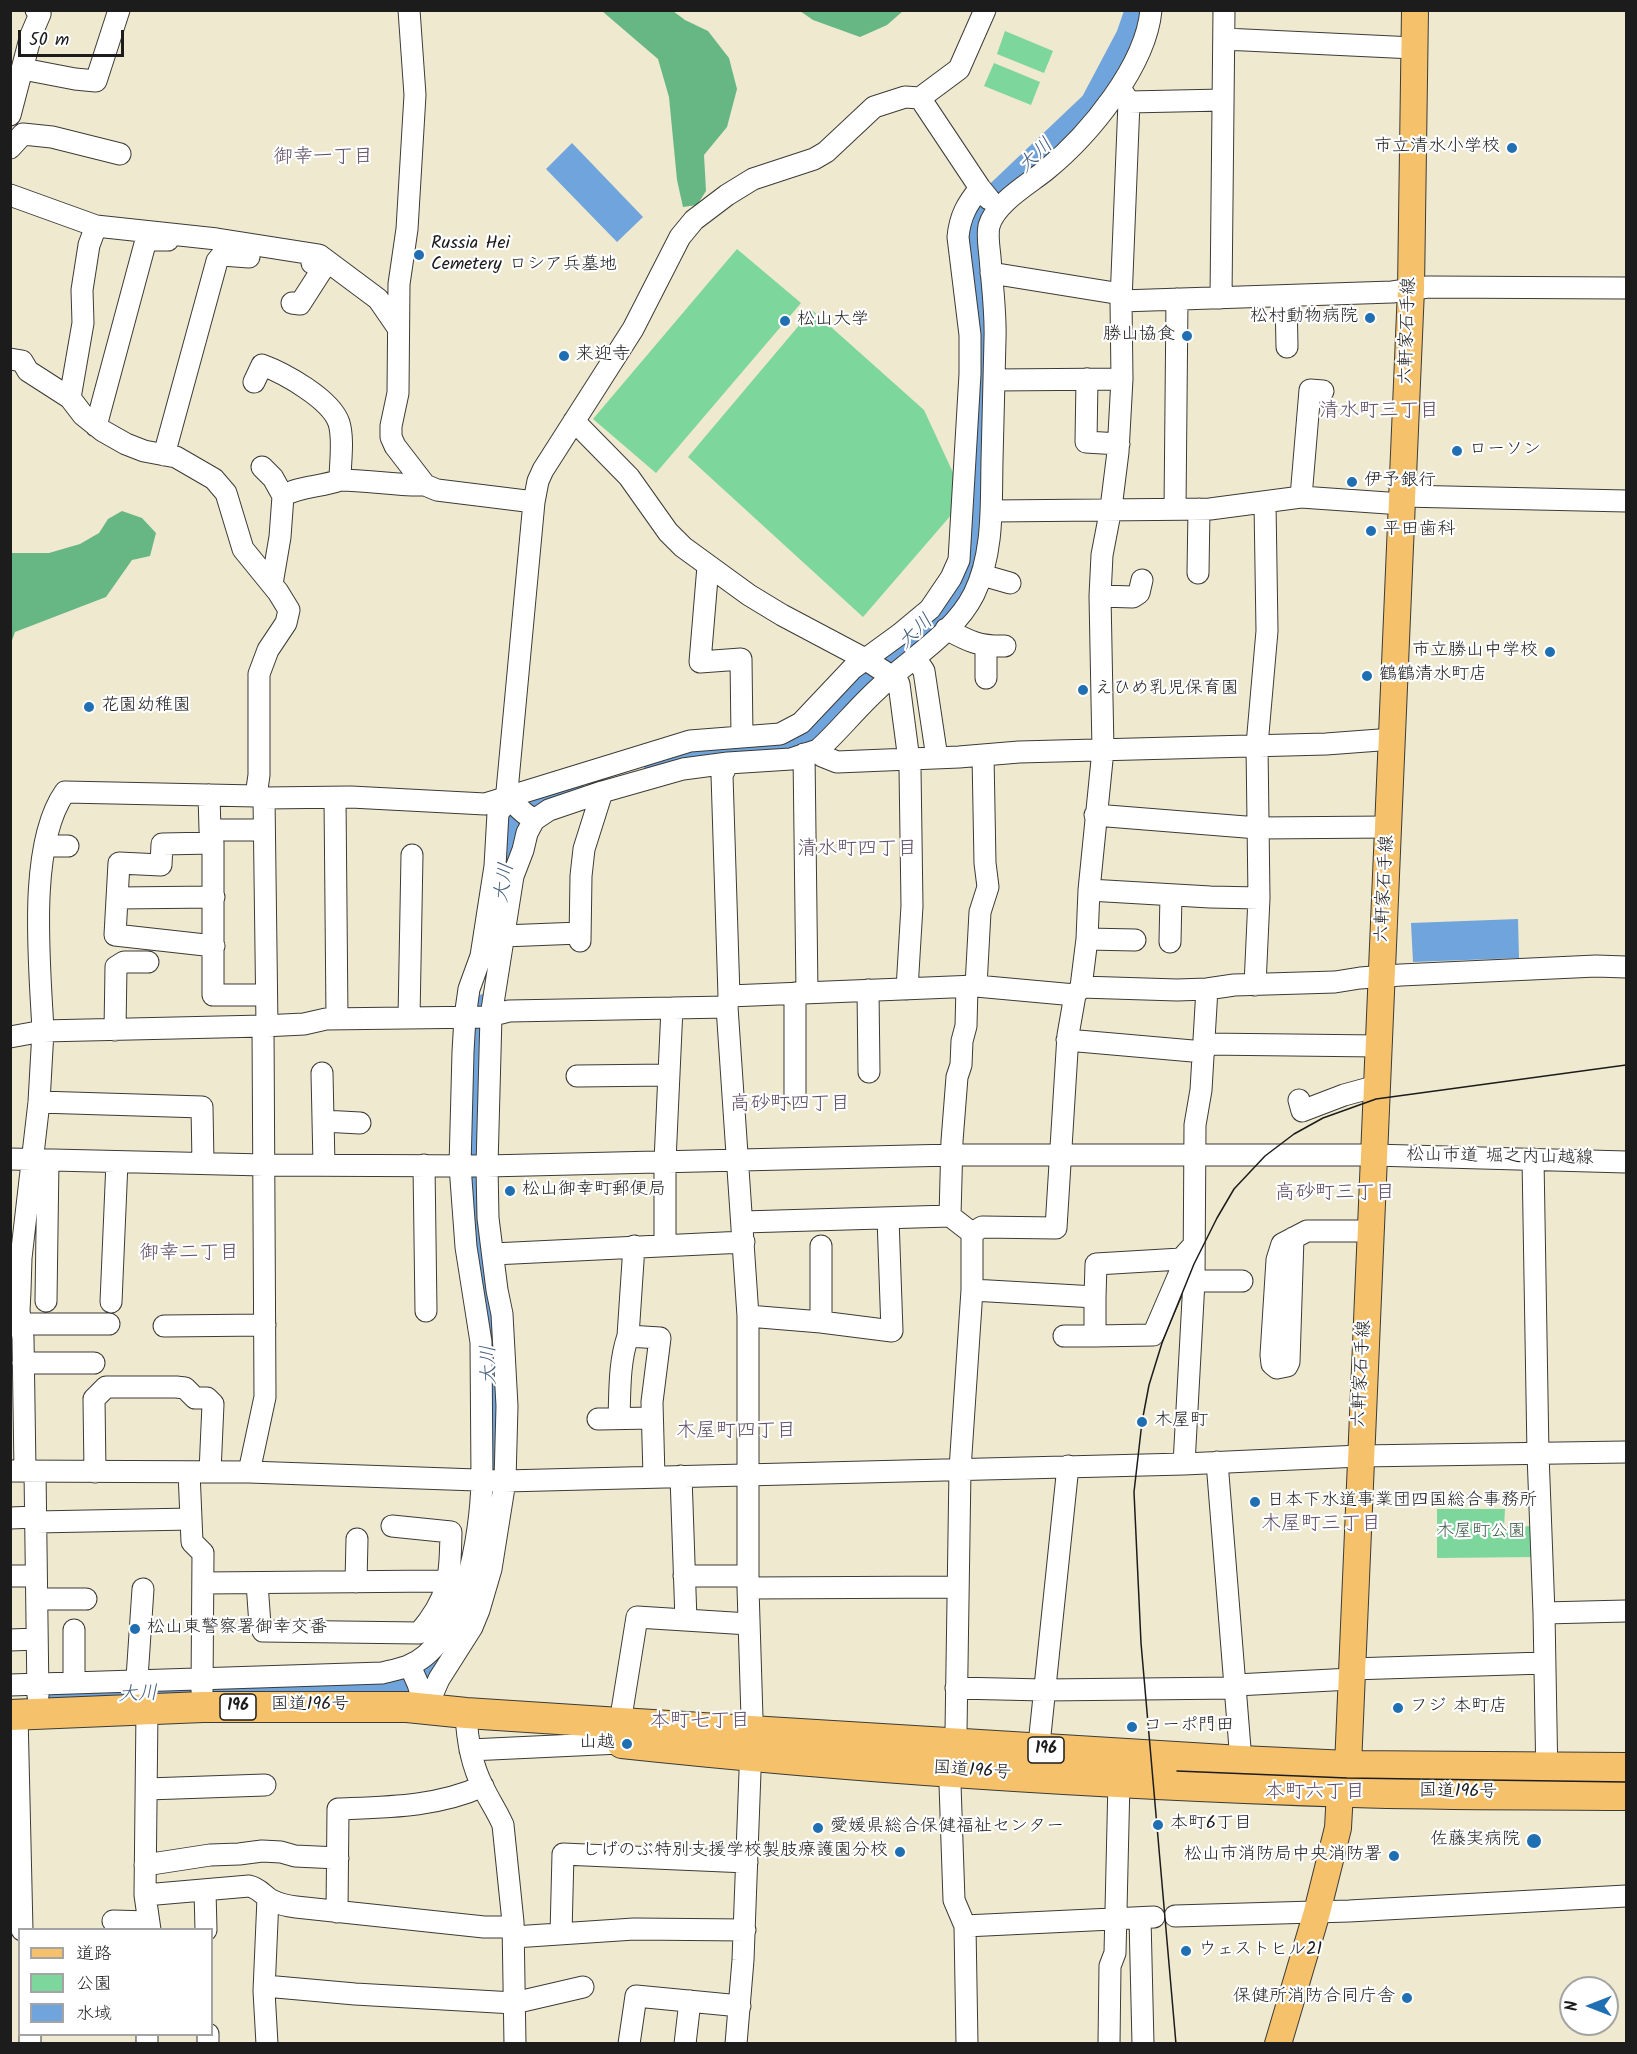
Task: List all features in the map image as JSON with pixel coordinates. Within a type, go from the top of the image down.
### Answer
[{"type":"highway","name":"国道196号","points":[[30,1704],[202,1692],[359,1706],[416,1683],[466,1713],[620,1733],[1039,1763],[1241,1761],[1347,1783]]},
{"type":"highway","name":"国道196号","points":[[1039,1763],[1119,1781],[1347,1783],[1547,1780],[1626,1768]]},
{"type":"highway","name":"国道196号","points":[[1547,1780],[1626,1795]]},
{"type":"main road","name":"六軒家石手線","points":[[1278,2043],[1351,1830],[1347,1783],[1351,1674],[1411,289],[1415,10]]},
{"type":"main road","name":"六軒家石手線","points":[[1292,2043],[1323,1912]]},
{"type":"street","points":[[19,63],[75,79],[96,81],[119,10]]},
{"type":"street","points":[[409,10],[415,95],[411,184],[399,284],[399,393],[391,426],[391,437],[395,446],[425,485]]},
{"type":"street","points":[[416,1683],[425,1655],[443,1635],[495,1542],[493,1481],[481,1342],[466,1247],[473,1166],[478,1017],[503,936],[513,876],[524,850],[527,833],[522,810],[507,791],[534,502],[538,481],[633,329],[664,264],[680,237],[694,220],[753,179],[814,159],[826,152],[874,107],[905,97],[920,98],[959,69],[985,10]]},
{"type":"street","points":[[972,1233],[982,1227],[1056,1228],[1067,1040],[1087,939],[1089,890],[1102,750],[1100,596],[1102,555],[1119,444],[1122,379],[1124,95],[1150,22],[1151,10]]},
{"type":"street","points":[[1221,298],[1224,10]]},
{"type":"street","points":[[10,115],[19,63],[39,12]]},
{"type":"street","points":[[1224,39],[1414,48]]},
{"type":"street","points":[[478,1017],[469,989],[481,956],[495,866],[498,813],[549,810],[683,769],[728,763],[791,759],[811,752],[878,667],[900,634],[930,609],[951,578],[959,560],[970,364],[970,335],[958,237],[966,204],[988,198],[1048,168],[1124,95],[1223,100]]},
{"type":"street","points":[[46,1301],[39,1102],[43,1031],[38,918],[45,846],[52,814],[65,792],[335,798],[485,804],[522,810],[690,741],[780,734],[801,723],[847,674],[916,659],[960,615],[973,596],[982,575],[992,511],[995,328],[988,198],[920,98]]},
{"type":"street","points":[[10,148],[23,134],[52,138],[120,154]]},
{"type":"street","points":[[10,195],[96,226],[217,239],[319,255],[378,299],[398,328]]},
{"type":"street","points":[[70,398],[83,323],[82,290],[89,245],[96,226]]},
{"type":"street","points":[[96,426],[146,240],[217,239]]},
{"type":"street","points":[[164,455],[217,261],[222,255],[231,254],[288,262],[327,262]]},
{"type":"street","points":[[292,303],[300,304],[327,262]]},
{"type":"street","points":[[991,273],[1121,298],[1177,300],[1392,292],[1428,286],[1626,288]]},
{"type":"street","points":[[1286,296],[1287,347]]},
{"type":"street","points":[[1175,509],[1177,300]]},
{"type":"street","points":[[10,359],[22,361],[33,375],[70,398],[83,415],[96,426],[126,444],[176,457],[214,479],[226,493],[243,549],[272,584],[289,610],[286,622],[268,650],[259,674],[259,775],[264,830],[266,994],[265,1397],[249,1472]]},
{"type":"street","points":[[254,382],[262,364],[277,370],[314,394],[332,410],[339,424],[340,480]]},
{"type":"street","points":[[994,380],[1122,379]]},
{"type":"street","points":[[1088,380],[1086,442],[1119,444]]},
{"type":"street","points":[[1301,497],[1310,390],[1323,391]]},
{"type":"street","points":[[574,421],[629,477],[668,532],[683,547],[749,596],[878,667],[899,684],[909,760],[912,906],[907,989]]},
{"type":"street","points":[[262,467],[273,478],[283,496],[280,537],[272,584]]},
{"type":"street","points":[[283,496],[298,489],[327,485],[340,480],[365,480],[399,486],[425,485],[437,490],[534,502]]},
{"type":"street","points":[[992,511],[1111,508],[1199,509],[1301,497],[1626,501]]},
{"type":"street","points":[[1255,985],[1259,898],[1257,745],[1267,631],[1265,503]]},
{"type":"street","points":[[1198,573],[1199,509]]},
{"type":"street","points":[[708,566],[700,662],[741,659],[742,737]]},
{"type":"street","points":[[982,575],[1010,583]]},
{"type":"street","points":[[1100,596],[1133,597],[1139,593],[1142,580]]},
{"type":"street","points":[[946,629],[969,641],[996,646],[987,678]]},
{"type":"street","points":[[916,659],[924,671],[937,758]]},
{"type":"street","points":[[811,752],[837,762],[909,760],[1019,752],[1326,744],[1393,739]]},
{"type":"street","points":[[795,1094],[811,752]]},
{"type":"street","points":[[950,1216],[957,1077],[961,1065],[980,912],[988,887],[985,863],[983,755]]},
{"type":"street","points":[[728,763],[722,775],[728,1002],[748,1316],[748,1624],[751,1744],[744,1930],[736,2043]]},
{"type":"street","points":[[503,936],[580,937],[584,849],[602,792]]},
{"type":"street","points":[[209,795],[214,897],[213,994],[266,994]]},
{"type":"street","points":[[335,798],[337,1019]]},
{"type":"street","points":[[1095,815],[1258,828],[1389,827]]},
{"type":"street","points":[[214,946],[115,935],[119,863],[161,865],[162,844],[264,830]]},
{"type":"street","points":[[45,846],[68,846]]},
{"type":"street","points":[[409,1018],[412,855]]},
{"type":"street","points":[[1089,890],[1259,898]]},
{"type":"street","points":[[1170,942],[1171,895]]},
{"type":"street","points":[[117,898],[214,897]]},
{"type":"street","points":[[115,1030],[116,967],[124,962],[141,962],[134,937]]},
{"type":"street","points":[[1087,939],[1135,940]]},
{"type":"street","points":[[10,1037],[43,1031],[265,1026],[304,1024],[326,1019],[478,1017],[509,1011],[672,1008],[801,993],[868,990],[972,986],[1078,991],[1177,990],[1234,985],[1335,982],[1382,976],[1626,967]]},
{"type":"street","points":[[1184,1464],[1194,1281],[1188,1251],[1195,1125],[1201,1090],[1207,989]]},
{"type":"street","points":[[868,990],[869,1072]]},
{"type":"street","points":[[665,1245],[665,1161],[672,1008]]},
{"type":"street","points":[[1067,1040],[1204,1048],[1378,1046]]},
{"type":"street","points":[[322,1073],[324,1165]]},
{"type":"street","points":[[577,1076],[669,1075]]},
{"type":"street","points":[[1299,1100],[1302,1111],[1344,1095],[1377,1086]]},
{"type":"street","points":[[39,1102],[202,1107],[203,1163]]},
{"type":"street","points":[[323,1121],[360,1123]]},
{"type":"street","name":"松山市道 堀之内山越線","points":[[10,1160],[473,1166],[953,1155],[1373,1155],[1626,1162]]},
{"type":"street","points":[[21,1928],[30,1704],[37,1639],[37,1599],[36,1520],[23,1471],[23,1363],[16,1265],[41,1160]]},
{"type":"street","points":[[1533,1160],[1547,1780]]},
{"type":"street","points":[[111,1302],[117,1162]]},
{"type":"street","points":[[424,1165],[431,1301]]},
{"type":"street","points":[[473,1166],[488,1218],[502,1314],[507,1406],[493,1481]]},
{"type":"street","points":[[493,1254],[665,1245],[743,1232],[888,1218],[950,1216],[972,1233]]},
{"type":"street","points":[[748,1316],[892,1331],[888,1218]]},
{"type":"street","points":[[1293,1238],[1289,1362],[1287,1366],[1277,1368],[1272,1365],[1271,1355],[1277,1260],[1282,1244],[1293,1238],[1307,1231],[1370,1231]]},
{"type":"street","points":[[967,2043],[965,1926],[954,1900],[950,1784],[956,1731],[960,1469],[972,1290],[972,1233]]},
{"type":"street","points":[[619,1419],[620,1378],[627,1336],[634,1246]]},
{"type":"street","points":[[821,1246],[821,1322]]},
{"type":"street","points":[[1095,1336],[1096,1264],[1188,1251]]},
{"type":"street","points":[[1064,1336],[1153,1335],[1188,1251]]},
{"type":"street","points":[[1194,1281],[1242,1281]]},
{"type":"street","points":[[972,1290],[1095,1297]]},
{"type":"street","points":[[21,1324],[109,1324]]},
{"type":"street","points":[[164,1326],[191,1331],[265,1325]]},
{"type":"street","points":[[627,1336],[660,1338],[652,1418],[654,1477]]},
{"type":"street","points":[[23,1363],[94,1363]]},
{"type":"street","points":[[95,1472],[94,1399],[106,1387],[185,1388],[195,1398],[207,1398],[213,1404],[191,1520],[192,1542],[203,1553],[202,1692],[382,1673],[416,1683],[439,1678],[472,1627],[469,1588],[451,1532],[392,1526]]},
{"type":"street","points":[[598,1419],[652,1418]]},
{"type":"street","points":[[23,1471],[249,1472],[493,1481],[1184,1464],[1360,1456],[1626,1452]]},
{"type":"street","points":[[1217,1462],[1241,1761]]},
{"type":"street","points":[[1039,1763],[1044,1690],[1068,1466]]},
{"type":"street","points":[[681,1476],[686,1620]]},
{"type":"street","points":[[10,1518],[191,1520]]},
{"type":"street","points":[[356,1582],[357,1539]]},
{"type":"street","points":[[10,1576],[36,1576]]},
{"type":"street","points":[[684,1576],[748,1582],[958,1587]]},
{"type":"street","points":[[203,1583],[440,1581],[469,1588]]},
{"type":"street","points":[[258,1583],[260,1625],[263,1631],[419,1633],[429,1621],[469,1588]]},
{"type":"street","points":[[113,1921],[150,1926],[145,1895],[147,1789],[138,1697],[143,1588]]},
{"type":"street","points":[[37,1599],[86,1599]]},
{"type":"street","points":[[1544,1613],[1626,1611]]},
{"type":"street","points":[[470,1750],[620,1733],[637,1617],[748,1624]]},
{"type":"street","points":[[74,1630],[74,1682]]},
{"type":"street","points":[[10,1640],[37,1639]]},
{"type":"street","points":[[956,1688],[1044,1690],[1236,1686],[1351,1674],[1544,1663]]},
{"type":"street","points":[[30,1704],[74,1682],[138,1697]]},
{"type":"street","points":[[10,1686],[30,1704]]},
{"type":"street","points":[[466,1713],[467,1740],[470,1750],[483,1786],[502,1825],[513,1930],[515,2043]]},
{"type":"street","points":[[1109,2043],[1110,1966],[1115,1953],[1119,1781]]},
{"type":"street","points":[[147,1789],[266,1785]]},
{"type":"street","points":[[337,1912],[338,1809],[390,1807],[445,1800],[483,1786]]},
{"type":"street","points":[[145,1865],[262,1851],[281,1852],[295,1856],[338,1858]]},
{"type":"street","points":[[561,1934],[563,1854],[747,1862]]},
{"type":"street","points":[[145,1895],[249,1886],[257,1888],[268,1898],[282,1905],[496,1928],[505,1927],[513,1930],[561,1934],[634,1929],[744,1930]]},
{"type":"street","points":[[205,1890],[206,1928]]},
{"type":"street","points":[[965,1926],[1323,1912],[1626,1896]]},
{"type":"street","points":[[267,2043],[265,1986],[268,1898]]},
{"type":"street","points":[[1143,2043],[1156,1917]]},
{"type":"street","points":[[265,1986],[355,1995],[514,2003],[583,1987]]},
{"type":"street","points":[[629,2043],[636,1996],[740,2006]]},
{"type":"street","points":[[685,2043],[690,2001]]},
{"type":"green space","points":[[903,10],[887,25],[860,37],[813,20],[800,11]]},
{"type":"green space","points":[[602,11],[673,11],[685,20],[708,31],[729,58],[737,89],[727,127],[704,155],[706,191],[697,205],[683,207],[677,180],[669,97],[658,59]]},
{"type":"green space","points":[[1005,31],[1053,51],[1044,73],[997,54]]},
{"type":"green space","points":[[994,63],[1040,82],[1031,105],[984,86]]},
{"type":"green space","points":[[737,249],[801,303],[656,473],[593,419]]},
{"type":"green space","points":[[812,310],[924,410],[956,479],[952,514],[863,617],[688,457]]},
{"type":"green space","points":[[122,511],[142,518],[156,533],[150,556],[132,560],[106,597],[15,632],[11,643],[11,553],[49,553],[80,544],[99,533],[108,519]]},
{"type":"green space","name":"木屋町公園","points":[[1437,1509],[1505,1509],[1504,1527],[1536,1526],[1536,1557],[1437,1558]]},
{"type":"water","points":[[572,143],[643,217],[617,242],[546,169]]},
{"type":"water","points":[[1518,919],[1519,958],[1413,962],[1411,923]]},
{"type":"waterway","name":"大川","points":[[657,767],[717,752],[788,748],[812,733],[841,701],[902,650],[949,603],[972,558],[976,503],[981,318],[972,234],[976,215],[1093,104],[1129,36],[1138,10]]},
{"type":"waterway","name":"大川","points":[[504,890],[510,842],[519,820],[526,811],[536,805],[573,793]]},
{"type":"waterway","name":"大川","points":[[487,1006],[471,1082],[471,1147],[473,1198],[493,1372],[493,1469],[488,1503]]},
{"type":"waterway","name":"大川","points":[[57,1699],[214,1690],[393,1686],[412,1679],[420,1673],[440,1653],[452,1636]]},
{"type":"tram line","points":[[1176,2044],[1141,1643],[1134,1492],[1149,1385],[1162,1343],[1194,1264],[1234,1189],[1265,1156],[1294,1134],[1323,1118],[1376,1099],[1626,1065]]},
{"type":"tram line","points":[[1177,1771],[1347,1778],[1626,1782]]},
{"type":"place","name":"市立清水小学校","points":[[1512,148]]},
{"type":"place","name":"Russia Hei Cemetery ロシア兵墓地","points":[[419,255]]},
{"type":"place","name":"松村動物病院","points":[[1370,318]]},
{"type":"place","name":"松山大学","points":[[785,321]]},
{"type":"place","name":"勝山協食","points":[[1187,336]]},
{"type":"place","name":"来迎寺","points":[[564,356]]},
{"type":"place","name":"ローソン","points":[[1457,451]]},
{"type":"place","name":"伊予銀行","points":[[1352,482]]},
{"type":"place","name":"平田歯科","points":[[1371,531]]},
{"type":"place","name":"市立勝山中学校","points":[[1550,652]]},
{"type":"place","name":"鶴鶴清水町店","points":[[1367,676]]},
{"type":"place","name":"えひめ乳児保育園","points":[[1083,690]]},
{"type":"place","name":"花園幼稚園","points":[[89,707]]},
{"type":"place","name":"松山御幸町郵便局","points":[[510,1191]]},
{"type":"place","name":"木屋町","points":[[1142,1422]]},
{"type":"place","name":"日本下水道事業団四国総合事務所","points":[[1255,1502]]},
{"type":"place","name":"松山東警察署御幸交番","points":[[135,1629]]},
{"type":"place","name":"フジ 本町店","points":[[1398,1708]]},
{"type":"place","name":"コーポ門田","points":[[1132,1727]]},
{"type":"place","name":"山越","points":[[627,1744]]},
{"type":"place","name":"本町6丁目","points":[[1158,1825]]},
{"type":"place","name":"愛媛県総合保健福祉センター","points":[[818,1828]]},
{"type":"place","name":"佐藤実病院","points":[[1534,1841]]},
{"type":"place","name":"しげのぶ特別支援学校製肢療護園分校","points":[[900,1852]]},
{"type":"place","name":"松山市消防局中央消防署","points":[[1394,1856]]},
{"type":"place","name":"ウェストヒル21","points":[[1186,1951]]},
{"type":"place","name":"保健所消防合同庁舎","points":[[1407,1998]]},
{"type":"district","name":"御幸一丁目","points":[[323,159]]},
{"type":"district","name":"清水町三丁目","points":[[1379,413]]},
{"type":"district","name":"清水町四丁目","points":[[857,851]]},
{"type":"district","name":"高砂町四丁目","points":[[790,1106]]},
{"type":"district","name":"高砂町三丁目","points":[[1335,1195]]},
{"type":"district","name":"御幸二丁目","points":[[189,1255]]},
{"type":"district","name":"木屋町四丁目","points":[[736,1433]]},
{"type":"district","name":"木屋町三丁目","points":[[1321,1526]]},
{"type":"district","name":"本町七丁目","points":[[700,1723]]},
{"type":"district","name":"本町六丁目","points":[[1315,1794]]}]
